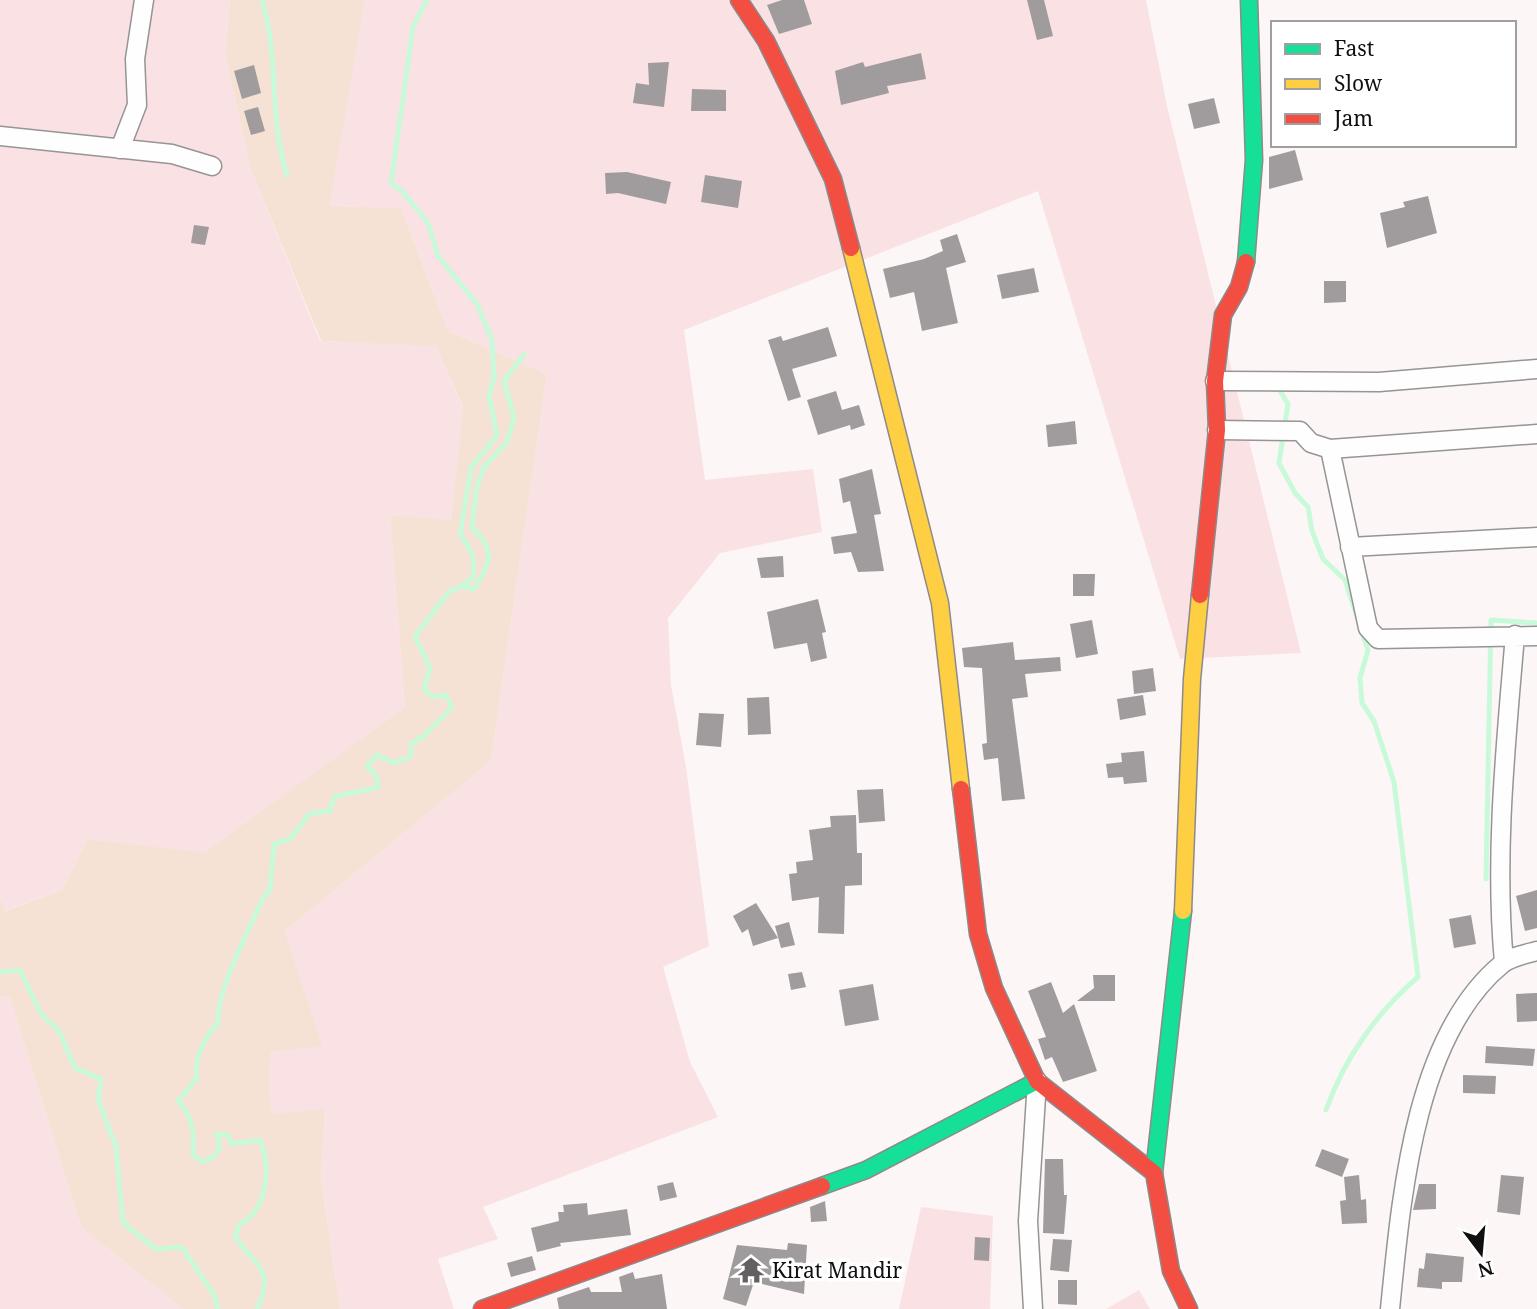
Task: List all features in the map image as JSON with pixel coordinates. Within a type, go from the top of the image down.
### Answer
[{"type":"street","points":[[120,149],[138,105],[135,59],[144,0]]},
{"type":"street","points":[[739,0],[766,41],[833,178],[908,466],[940,603],[961,812],[978,934],[994,988],[1037,1082],[1154,1173]]},
{"type":"street","points":[[1189,1309],[1171,1271],[1154,1173],[1185,892],[1192,679],[1217,430],[1215,382],[1223,315],[1239,287],[1249,250],[1254,160],[1249,0]]},
{"type":"street","points":[[0,136],[172,154],[212,166]]},
{"type":"street","points":[[1215,382],[1379,382],[1537,369]]},
{"type":"street","points":[[1217,430],[1300,431],[1311,443],[1330,449],[1537,434]]},
{"type":"street","points":[[1330,449],[1368,628],[1378,639],[1537,636]]},
{"type":"street","points":[[1350,547],[1537,537]]},
{"type":"street","points":[[1504,962],[1500,919],[1508,719],[1515,635]]},
{"type":"street","points":[[1390,1309],[1406,1169],[1434,1065],[1465,1003],[1504,962],[1537,951]]},
{"type":"street","points":[[482,1309],[696,1234],[866,1170],[1037,1082]]},
{"type":"street","points":[[1033,1309],[1028,1221],[1037,1082]]},
{"type":"shaded area","points":[[0,0],[230,0],[225,55],[251,170],[320,341],[436,345],[463,408],[451,521],[390,515],[405,707],[204,854],[87,839],[62,890],[4,911],[0,898]]},
{"type":"shaded area","points":[[230,0],[365,0],[329,206],[401,208],[448,331],[547,374],[491,761],[285,931],[322,1046],[270,1052],[271,1114],[325,1109],[321,1178],[340,1309],[183,1309],[81,1227],[10,998],[0,996],[0,898],[5,911],[62,890],[87,839],[204,853],[405,707],[390,515],[451,520],[463,407],[436,346],[321,341],[251,170],[225,55]]},
{"type":"shaded area","points":[[365,0],[1146,0],[1167,106],[1301,653],[1180,659],[1038,191],[684,330],[705,480],[813,469],[822,532],[720,553],[668,618],[671,685],[686,767],[709,946],[663,967],[690,1062],[718,1117],[483,1207],[498,1239],[438,1259],[454,1309],[340,1309],[321,1178],[325,1110],[271,1114],[270,1052],[321,1045],[285,931],[491,761],[547,374],[448,331],[401,208],[328,206]]},
{"type":"shaded area","points":[[0,996],[10,998],[81,1227],[183,1309],[0,1309]]},
{"type":"shaded area","points":[[921,1207],[993,1216],[990,1309],[899,1309]]},
{"type":"shaded area","points":[[1139,1290],[1150,1309],[1106,1309]]},
{"type":"building","points":[[782,0],[804,0],[812,24],[779,34],[767,5]]},
{"type":"building","points":[[1027,0],[1044,0],[1053,36],[1037,40]]},
{"type":"building","points":[[921,53],[926,79],[887,86],[889,93],[841,105],[835,71],[863,62],[865,67]]},
{"type":"building","points":[[669,62],[664,107],[633,103],[636,83],[649,85],[648,63]]},
{"type":"building","points":[[254,65],[261,93],[242,99],[234,71]]},
{"type":"building","points":[[692,89],[726,90],[726,111],[691,111]]},
{"type":"building","points":[[1214,98],[1220,123],[1194,129],[1188,104]]},
{"type":"building","points":[[258,107],[265,131],[251,135],[244,111]]},
{"type":"building","points":[[1295,150],[1303,180],[1269,189],[1269,157]]},
{"type":"building","points":[[627,172],[671,182],[666,204],[618,193],[606,194],[605,173]]},
{"type":"building","points":[[705,175],[742,181],[738,208],[701,202]]},
{"type":"building","points":[[1428,196],[1437,233],[1387,248],[1380,213],[1405,207],[1403,202]]},
{"type":"building","points":[[194,225],[209,227],[205,245],[191,243]]},
{"type":"building","points":[[957,234],[966,262],[946,268],[958,323],[922,331],[914,292],[890,298],[883,269],[924,259],[943,251],[940,240]]},
{"type":"building","points":[[1034,268],[1039,292],[1002,299],[997,275]]},
{"type":"building","points":[[1324,281],[1346,281],[1346,302],[1324,303]]},
{"type":"building","points":[[828,327],[837,356],[792,369],[801,397],[788,401],[768,340],[781,336],[783,341]]},
{"type":"building","points":[[836,391],[842,410],[859,405],[865,425],[851,430],[850,425],[818,435],[807,400]]},
{"type":"building","points":[[1075,421],[1077,444],[1048,447],[1046,425]]},
{"type":"building","points":[[872,469],[881,514],[874,515],[884,571],[858,572],[851,552],[834,554],[831,537],[857,533],[850,501],[843,503],[839,479]]},
{"type":"building","points":[[783,556],[784,577],[761,578],[757,558]]},
{"type":"building","points":[[1073,574],[1095,574],[1094,596],[1073,596]]},
{"type":"building","points":[[818,599],[826,632],[822,633],[827,658],[811,662],[807,643],[774,649],[767,612]]},
{"type":"building","points":[[1092,620],[1098,654],[1076,658],[1070,624]]},
{"type":"building","points":[[1013,642],[1015,660],[1060,657],[1061,671],[1025,674],[1028,697],[1012,699],[1025,799],[1002,801],[998,758],[984,760],[982,744],[987,743],[982,668],[964,667],[962,648]]},
{"type":"building","points":[[1153,668],[1156,691],[1134,694],[1132,671]]},
{"type":"building","points":[[1143,695],[1146,715],[1120,720],[1117,699]]},
{"type":"building","points":[[769,697],[771,734],[748,735],[747,698]]},
{"type":"building","points":[[699,713],[724,714],[721,747],[696,745]]},
{"type":"building","points":[[1144,751],[1147,782],[1124,784],[1123,777],[1108,778],[1106,764],[1122,762],[1121,753]]},
{"type":"building","points":[[883,789],[885,821],[859,823],[857,790]]},
{"type":"building","points":[[856,815],[857,853],[862,853],[862,885],[845,886],[844,934],[818,933],[819,897],[792,901],[789,874],[797,873],[796,862],[813,860],[809,830],[831,827],[830,816]]},
{"type":"building","points":[[1537,890],[1537,928],[1525,931],[1516,896]]},
{"type":"building","points":[[756,903],[778,938],[753,946],[748,929],[742,933],[733,916]]},
{"type":"building","points":[[1471,915],[1476,944],[1454,948],[1449,919]]},
{"type":"building","points":[[789,922],[795,945],[781,948],[775,926]]},
{"type":"building","points":[[802,972],[806,987],[791,990],[788,974]]},
{"type":"building","points":[[1093,975],[1115,975],[1115,1001],[1077,1001],[1094,988]]},
{"type":"building","points":[[1051,982],[1063,1013],[1074,1004],[1097,1071],[1063,1082],[1052,1057],[1045,1060],[1038,1039],[1046,1037],[1028,991]]},
{"type":"building","points":[[873,984],[879,1020],[845,1026],[839,990]]},
{"type":"building","points":[[1537,993],[1537,1021],[1517,1022],[1516,994]]},
{"type":"building","points":[[1486,1046],[1535,1049],[1533,1066],[1485,1063]]},
{"type":"building","points":[[1463,1075],[1496,1076],[1495,1094],[1463,1093]]},
{"type":"building","points":[[1322,1149],[1349,1159],[1342,1177],[1315,1166]]},
{"type":"building","points":[[1045,1159],[1063,1159],[1064,1195],[1067,1195],[1064,1234],[1043,1233]]},
{"type":"building","points":[[1359,1175],[1361,1200],[1366,1199],[1367,1223],[1342,1224],[1340,1201],[1346,1200],[1344,1177]]},
{"type":"building","points":[[1501,1175],[1524,1177],[1520,1215],[1497,1212]]},
{"type":"building","points":[[673,1182],[677,1197],[660,1201],[657,1186]]},
{"type":"building","points":[[1419,1184],[1436,1184],[1436,1209],[1413,1210]]},
{"type":"building","points":[[825,1201],[827,1221],[811,1222],[810,1207]]},
{"type":"building","points":[[587,1203],[588,1215],[627,1209],[631,1235],[560,1243],[561,1246],[537,1252],[531,1228],[559,1221],[558,1212],[564,1212],[563,1205]]},
{"type":"building","points":[[975,1237],[990,1238],[989,1261],[974,1260]]},
{"type":"building","points":[[1053,1239],[1072,1240],[1069,1272],[1050,1270]]},
{"type":"building","points":[[788,1243],[807,1245],[804,1294],[754,1282],[746,1306],[723,1299],[737,1245],[787,1250]]},
{"type":"building","points":[[1426,1253],[1464,1257],[1462,1282],[1442,1282],[1442,1289],[1417,1287],[1419,1268],[1424,1269]]},
{"type":"building","points":[[532,1256],[536,1270],[511,1277],[507,1263]]},
{"type":"building","points":[[633,1272],[635,1279],[662,1274],[667,1309],[559,1309],[557,1298],[589,1287],[591,1292],[622,1292],[619,1277]]},
{"type":"building","points":[[1058,1280],[1077,1280],[1077,1305],[1058,1304]]},
{"type":"waterway","points":[[262,0],[271,44],[281,153],[287,175]]},
{"type":"waterway","points":[[427,0],[413,27],[391,183],[403,192],[428,223],[438,256],[477,304],[492,340],[494,377],[489,396],[497,435],[471,468],[460,535],[472,554],[474,564],[473,577],[462,586]]},
{"type":"waterway","points":[[257,1309],[262,1296],[264,1276],[235,1237],[239,1225],[249,1218],[261,1199],[266,1175],[260,1140],[232,1144],[228,1135],[217,1134],[220,1148],[213,1157],[203,1162],[193,1155],[192,1126],[178,1101],[197,1078],[198,1056],[218,1023],[222,994],[228,978],[263,898],[270,890],[274,844],[290,839],[309,814],[330,811],[334,797],[378,787],[376,776],[367,766],[377,755],[394,763],[411,756],[411,744],[424,736],[452,707],[446,695],[433,697],[424,689],[430,668],[415,636],[449,592],[461,586],[474,589],[487,565],[488,550],[472,528],[477,486],[484,467],[507,442],[514,418],[504,381],[524,354]]},
{"type":"waterway","points":[[1275,388],[1279,389],[1288,404],[1279,463],[1295,493],[1308,507],[1312,531],[1323,559],[1345,580],[1357,617]]},
{"type":"waterway","points":[[1486,879],[1491,620],[1537,623]]},
{"type":"waterway","points":[[1326,1110],[1342,1073],[1363,1038],[1389,1005],[1418,977],[1394,782],[1374,721],[1362,703],[1360,678],[1368,650],[1361,630]]},
{"type":"waterway","points":[[0,972],[20,970],[41,1014],[59,1031],[75,1068],[101,1079],[98,1099],[116,1147],[123,1223],[156,1249],[182,1247],[214,1295],[218,1309]]},
{"type":"traffic: fast","points":[[1246,262],[1254,160],[1249,0]]},
{"type":"traffic: fast","points":[[1154,1173],[1183,911]]},
{"type":"traffic: fast","points":[[822,1186],[866,1170],[1037,1081]]},
{"type":"traffic: slow","points":[[851,248],[940,603],[961,789]]},
{"type":"traffic: slow","points":[[1183,911],[1192,679],[1200,595]]},
{"type":"traffic: jam","points":[[739,0],[766,41],[833,179],[851,248]]},
{"type":"traffic: jam","points":[[1200,595],[1217,430],[1215,381],[1223,315],[1239,287],[1246,262]]},
{"type":"traffic: jam","points":[[961,789],[978,934],[994,988],[1037,1081],[1154,1173],[1171,1271],[1189,1309]]},
{"type":"traffic: jam","points":[[482,1309],[822,1186]]},
{"type":"place","name":"Kirat Mandir","points":[[751,1270]]}]
